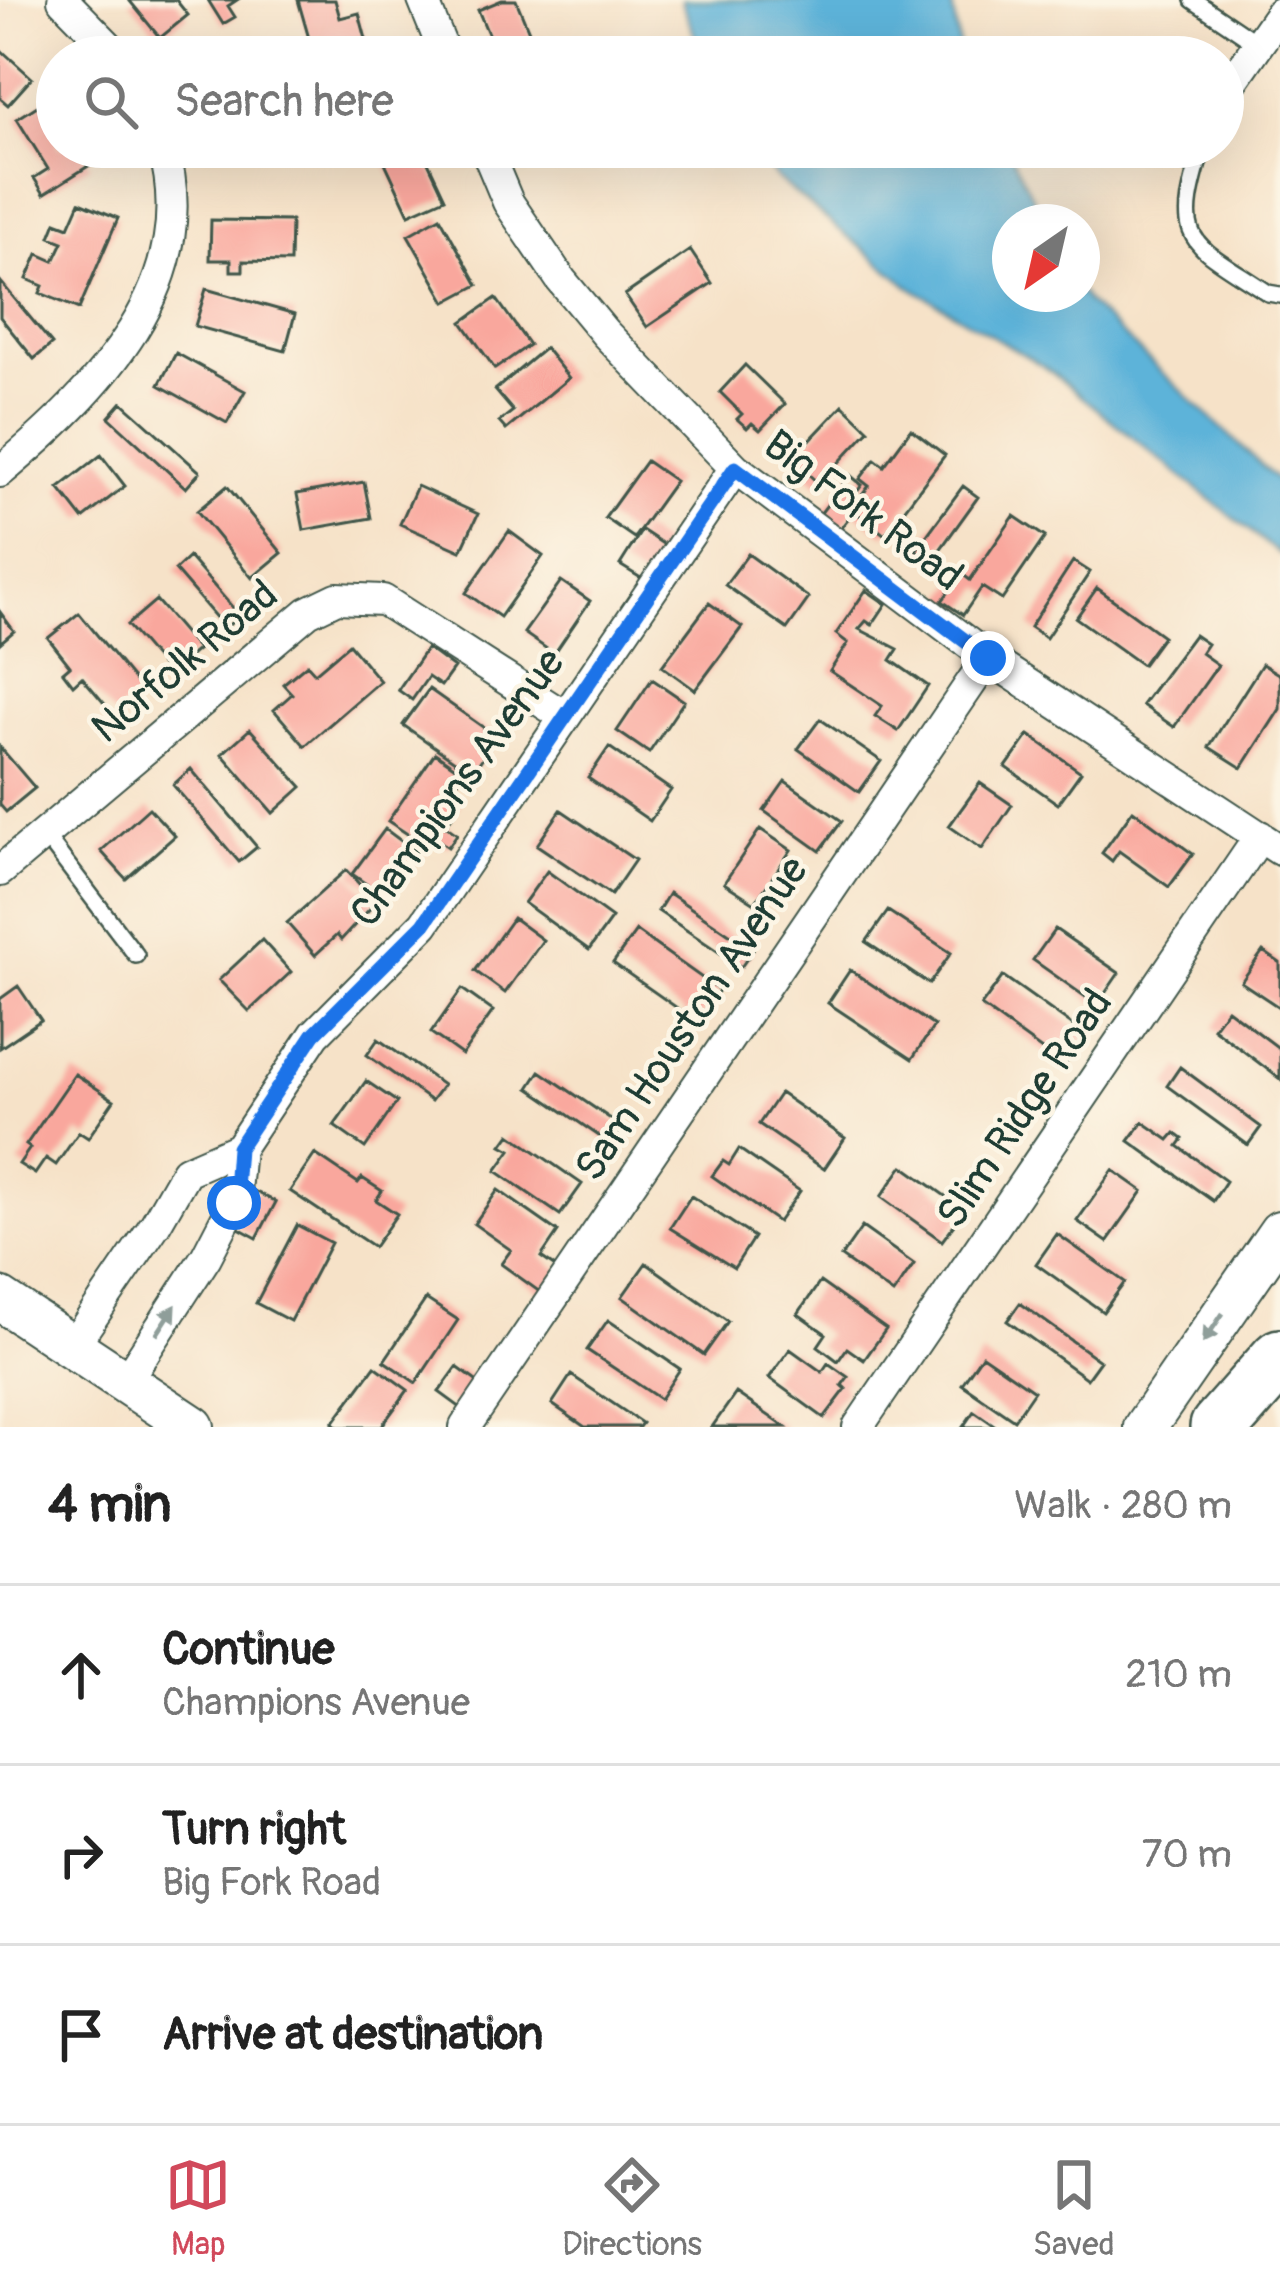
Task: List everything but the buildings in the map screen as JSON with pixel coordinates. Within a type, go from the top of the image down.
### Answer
[{"type":"highway","points":[[1219,1427],[1280,1358]]},
{"type":"main road","points":[[1145,1427],[1280,1232]]},
{"type":"main road","points":[[0,1299],[193,1427]]},
{"type":"street","points":[[63,0],[98,36]]},
{"type":"street","points":[[423,0],[438,36]]},
{"type":"street","points":[[1244,64],[1280,13]]},
{"type":"street","points":[[0,472],[30,448],[135,333],[160,281],[172,220],[169,168]]},
{"type":"street","name":"Big Fork Road","points":[[494,168],[508,202],[561,280],[605,333],[735,468],[988,658],[1270,843]]},
{"type":"street","name":"Champions Avenue","points":[[125,1382],[206,1257],[234,1203],[238,1148],[314,1034],[424,924],[735,468]]},
{"type":"street","name":"Norfolk Road","points":[[0,871],[308,612],[337,598],[382,601],[564,716]]},
{"type":"street","name":"Sam Houston Avenue","points":[[465,1427],[988,658]]},
{"type":"street","name":"Slim Ridge Road","points":[[858,1427],[1270,843]]},
{"type":"street","points":[[72,1347],[186,1171],[238,1148]]},
{"type":"lane","points":[[1193,0],[1258,44]]},
{"type":"lane","points":[[1196,168],[1186,199],[1192,236],[1201,248],[1268,293],[1280,296]]},
{"type":"lane","points":[[44,834],[136,955]]},
{"type":"water","points":[[681,0],[951,0],[957,36],[695,36]]},
{"type":"water","points":[[769,168],[1018,168],[1036,204],[992,204],[992,312],[1098,312],[1280,483],[1280,555],[1046,368],[909,286]]},
{"type":"route","points":[[234,1203],[238,1148],[314,1034],[424,924],[735,468],[988,658]]}]
